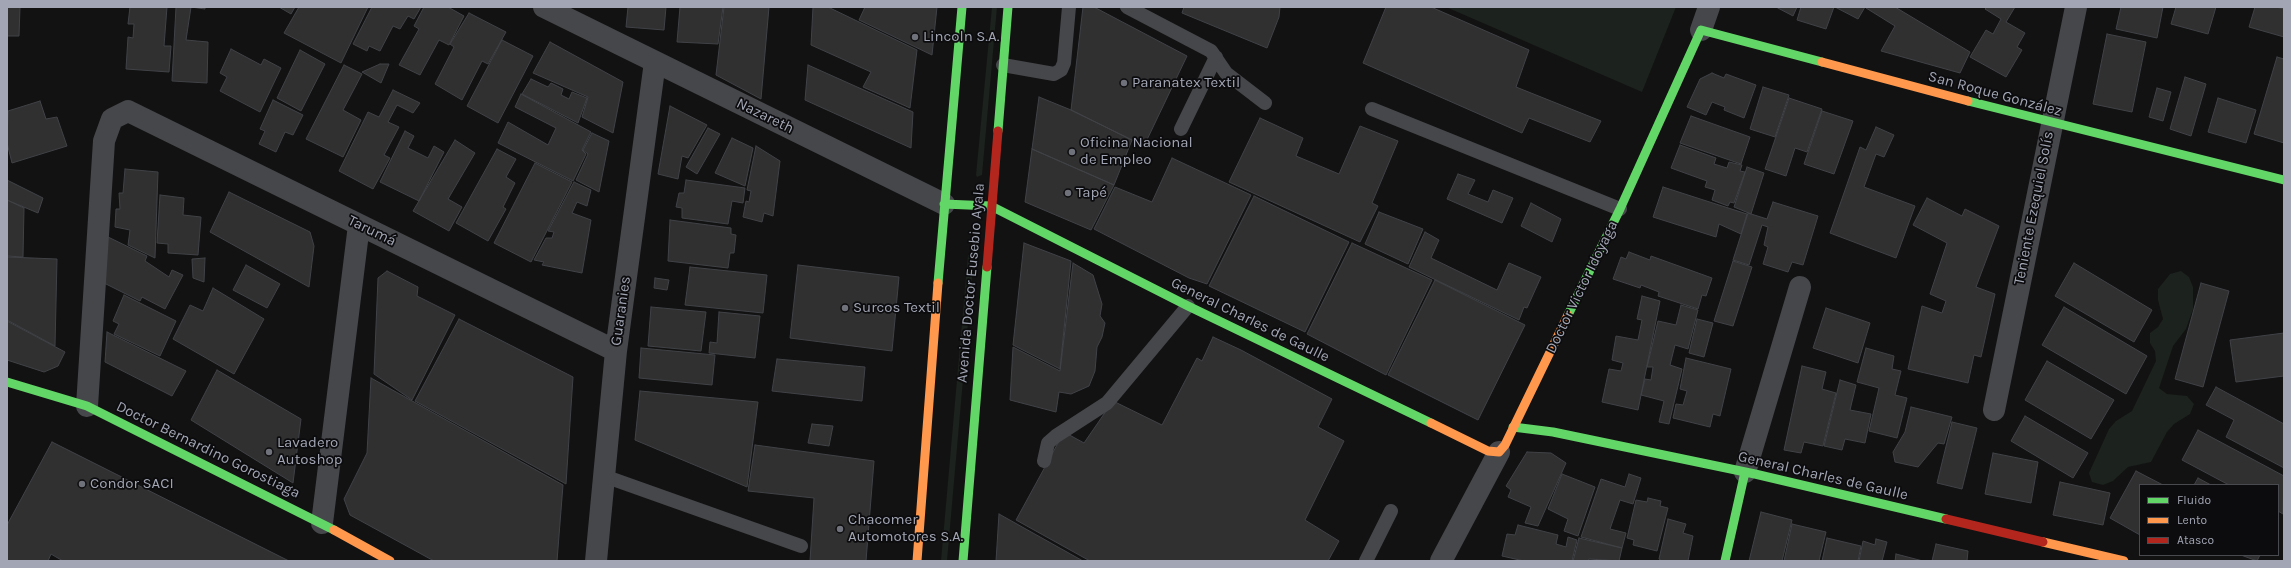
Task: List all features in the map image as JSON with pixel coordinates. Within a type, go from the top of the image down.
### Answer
[{"type":"main road","points":[[917,561],[944,204],[962,7]]},
{"type":"main road","name":"Avenida Doctor Eusebio Ayala","points":[[963,561],[1008,7]]},
{"type":"main road","name":"San Roque González","points":[[1701,30],[2052,123],[2284,180]]},
{"type":"main road","name":"Doctor Victor Idoyaga","points":[[1499,452],[1505,445],[1620,209],[1701,30]]},
{"type":"main road","name":"Nazareth","points":[[944,204],[991,206]]},
{"type":"main road","name":"General Charles de Gaulle","points":[[991,206],[1188,306],[1488,451],[1499,452]]},
{"type":"main road","name":"Doctor Bernardino Gorostiaga","points":[[7,382],[87,406],[322,523],[390,561]]},
{"type":"main road","name":"General Charles de Gaulle","points":[[1513,427],[1553,432],[1745,472],[2124,561]]},
{"type":"main road","points":[[1725,561],[1745,472]]},
{"type":"street","name":"Nazareth","points":[[544,7],[944,204]]},
{"type":"street","name":"Doctor Victor Idoyaga","points":[[1701,30],[1709,7]]},
{"type":"street","name":"Teniente Ezequiel Solís","points":[[1994,410],[2076,7]]},
{"type":"street","name":"Guaranies","points":[[596,561],[616,351],[655,62]]},
{"type":"street","name":"Tarumá","points":[[87,406],[104,141],[112,119],[128,111],[616,351]]},
{"type":"street","points":[[322,523],[358,224]]},
{"type":"street","points":[[1745,472],[1800,287]]},
{"type":"street","name":"Doctor Victor Idoyaga","points":[[1441,561],[1499,452]]},
{"type":"lane","points":[[1003,65],[1054,74],[1061,70],[1064,63],[1069,7]]},
{"type":"lane","points":[[1127,7],[1211,51],[1226,73],[1265,103]]},
{"type":"lane","points":[[1181,129],[1216,57]]},
{"type":"lane","points":[[1372,109],[1620,209]]},
{"type":"lane","points":[[1044,461],[1048,443],[1056,436],[1107,404],[1188,306]]},
{"type":"lane","points":[[604,476],[801,546]]},
{"type":"lane","points":[[1366,561],[1391,511]]},
{"type":"shaded area","points":[[992,7],[997,7],[982,175],[977,177],[976,175]]},
{"type":"shaded area","points":[[1446,7],[1676,7],[1642,92]]},
{"type":"shaded area","points":[[972,253],[974,255],[947,561],[941,561],[968,255]]},
{"type":"shaded area","points":[[2181,271],[2189,277],[2193,287],[2193,309],[2186,329],[2173,346],[2159,388],[2167,394],[2187,396],[2194,404],[2190,414],[2174,424],[2167,432],[2151,462],[2128,467],[2113,481],[2103,485],[2092,482],[2089,473],[2109,429],[2116,421],[2132,411],[2156,361],[2155,351],[2150,343],[2150,333],[2158,327],[2163,319],[2158,300],[2158,289],[2170,274]]},
{"type":"building","points":[[7,7],[20,7],[19,36],[7,36]]},
{"type":"building","points":[[130,7],[167,7],[164,46],[171,46],[169,72],[126,69],[128,37],[133,38],[134,24],[128,24]]},
{"type":"building","points":[[176,7],[191,7],[186,40],[208,42],[207,83],[172,81]]},
{"type":"building","points":[[191,7],[205,7],[205,9]]},
{"type":"building","points":[[279,7],[295,7],[291,14]]},
{"type":"building","points":[[299,7],[368,7],[341,63],[284,33]]},
{"type":"building","points":[[372,7],[421,7],[414,19],[408,16],[400,29],[393,26],[380,51],[369,46],[367,51],[353,44]]},
{"type":"building","points":[[424,7],[448,7],[464,16],[449,45],[439,40],[420,75],[399,65],[419,29],[414,26]]},
{"type":"building","points":[[628,7],[666,7],[664,30],[626,27]]},
{"type":"building","points":[[680,7],[723,7],[718,44],[677,42]]},
{"type":"building","points":[[724,7],[769,7],[761,99],[716,75]]},
{"type":"building","points":[[813,7],[828,7],[917,50],[910,108],[863,87],[871,72],[811,45]]},
{"type":"building","name":"Lincoln S.A.","points":[[865,7],[937,7],[932,55],[859,20]]},
{"type":"building","name":"Paranatex Textil","points":[[1083,7],[1094,7],[1187,56],[1144,146],[1071,110]]},
{"type":"building","points":[[1184,7],[1280,7],[1279,17],[1267,48],[1182,13]]},
{"type":"building","points":[[1386,7],[1431,7],[1529,50],[1516,87],[1601,121],[1590,142],[1529,118],[1522,133],[1363,63]]},
{"type":"building","points":[[1776,7],[1797,7],[1793,16]]},
{"type":"building","points":[[1801,7],[1834,7],[1826,29],[1797,20]]},
{"type":"building","points":[[1835,7],[1865,7],[1858,19]]},
{"type":"building","points":[[1895,7],[1970,52],[1960,73],[1881,51],[1895,26],[1866,8]]},
{"type":"building","points":[[1987,7],[2015,7],[2006,22],[2025,33],[2017,47],[2022,50],[2006,77],[1970,57],[1986,30],[1993,34],[2001,19],[1985,9]]},
{"type":"building","points":[[2121,7],[2163,7],[2157,38],[2116,29]]},
{"type":"building","points":[[2176,7],[2216,7],[2208,34],[2171,24]]},
{"type":"building","points":[[2255,7],[2276,7],[2284,9],[2284,37],[2249,27]]},
{"type":"building","points":[[469,13],[506,32],[488,64],[482,61],[462,100],[435,84],[454,47],[450,44]]},
{"type":"building","points":[[2107,34],[2146,42],[2132,112],[2093,104]]},
{"type":"building","points":[[502,40],[533,56],[498,123],[467,106]]},
{"type":"building","points":[[550,42],[623,82],[613,133],[582,117],[588,97],[533,73]]},
{"type":"building","points":[[231,49],[261,65],[264,59],[281,68],[260,112],[220,91],[227,77],[220,73]]},
{"type":"building","points":[[300,50],[325,64],[301,111],[277,98]]},
{"type":"building","points":[[2277,57],[2284,59],[2284,143],[2254,134]]},
{"type":"building","points":[[380,64],[389,64],[381,83],[362,72]]},
{"type":"building","points":[[344,65],[362,74],[343,110],[361,120],[343,157],[306,139]]},
{"type":"building","points":[[808,65],[913,112],[911,148],[805,100]]},
{"type":"building","points":[[1712,73],[1724,78],[1726,74],[1756,85],[1744,118],[1724,110],[1725,107],[1712,102],[1706,115],[1687,107],[1700,79]]},
{"type":"building","points":[[2185,77],[2206,84],[2191,136],[2170,129]]},
{"type":"building","points":[[531,79],[548,87],[551,83],[563,89],[561,95],[569,99],[572,92],[587,98],[578,123],[522,94]]},
{"type":"building","points":[[1763,87],[1789,95],[1775,137],[1750,129]]},
{"type":"building","points":[[2157,88],[2171,92],[2163,121],[2149,117]]},
{"type":"building","points":[[393,90],[420,103],[413,113],[397,105],[388,122],[399,127],[384,155],[390,158],[373,189],[339,171],[368,112],[379,117]]},
{"type":"building","points":[[521,94],[591,132],[582,150],[586,154],[573,181],[498,143],[508,122],[548,145],[556,128],[515,107]]},
{"type":"building","points":[[1039,97],[1071,110],[1132,140],[1114,185],[1032,149]]},
{"type":"building","points":[[1789,98],[1822,109],[1807,152],[1795,148],[1786,176],[1765,169]]},
{"type":"building","points":[[2218,98],[2256,110],[2246,143],[2208,132]]},
{"type":"building","points":[[273,100],[303,115],[293,135],[285,132],[276,152],[259,144],[265,131],[260,129]]},
{"type":"building","points":[[40,101],[46,119],[57,117],[67,146],[12,163],[7,143],[8,111]]},
{"type":"building","points":[[670,106],[707,125],[688,158],[682,156],[678,179],[658,174]]},
{"type":"building","points":[[1822,111],[1853,121],[1834,174],[1804,164]]},
{"type":"building","points":[[1691,116],[1750,137],[1741,164],[1680,143]]},
{"type":"building","points":[[1260,118],[1303,138],[1296,156],[1339,174],[1360,126],[1398,141],[1372,203],[1378,206],[1360,242],[1229,182]]},
{"type":"building","points":[[1876,127],[1894,135],[1884,157],[1876,154],[1864,187],[1915,206],[1896,258],[1830,233],[1860,147],[1866,150]]},
{"type":"building","points":[[708,128],[720,134],[697,174],[686,167]]},
{"type":"building","points":[[405,131],[414,136],[408,148],[428,158],[434,146],[444,152],[419,201],[380,182]]},
{"type":"building","points":[[592,133],[609,141],[599,192],[576,180],[588,154],[583,150]]},
{"type":"building","points":[[732,138],[753,148],[745,186],[715,173]]},
{"type":"building","points":[[455,140],[475,153],[448,199],[462,207],[449,231],[413,211]]},
{"type":"building","points":[[1680,145],[1716,158],[1714,164],[1727,168],[1729,162],[1742,165],[1740,171],[1745,172],[1734,203],[1730,202],[1728,206],[1712,200],[1715,190],[1705,187],[1707,181],[1671,168]]},
{"type":"building","points":[[756,146],[780,161],[773,216],[764,213],[762,222],[743,217],[746,201],[749,202],[751,191],[747,190]]},
{"type":"building","points":[[497,149],[516,159],[506,177],[515,183],[503,207],[506,209],[488,241],[456,223]]},
{"type":"building","name":"Tapé","points":[[1032,149],[1114,185],[1091,230],[1025,202]]},
{"type":"building","points":[[1172,158],[1251,195],[1207,284],[1189,278],[1094,229],[1115,187],[1152,202]]},
{"type":"building","points":[[535,163],[572,182],[531,262],[494,243]]},
{"type":"building","points":[[1747,167],[1764,173],[1751,214],[1734,207]]},
{"type":"building","points":[[125,169],[158,172],[155,258],[128,245],[130,230],[115,227],[116,209],[120,209],[119,193],[123,193]]},
{"type":"building","points":[[1458,174],[1475,180],[1468,194],[1488,202],[1493,190],[1513,198],[1502,223],[1447,199]]},
{"type":"building","points":[[7,180],[43,198],[38,213],[7,200]]},
{"type":"building","points":[[686,180],[745,188],[743,203],[732,201],[728,224],[682,218],[682,208],[676,207],[679,193],[684,193]]},
{"type":"building","points":[[574,182],[591,190],[587,206],[577,202],[572,213],[591,220],[582,273],[542,265],[544,262],[534,260],[546,238],[552,238],[554,232],[548,231]]},
{"type":"building","points":[[1663,187],[1747,214],[1741,234],[1719,224],[1716,237],[1653,217]]},
{"type":"building","points":[[229,192],[310,232],[314,246],[309,287],[210,232]]},
{"type":"building","points":[[160,195],[184,198],[183,215],[201,217],[198,255],[168,253],[168,244],[157,243]]},
{"type":"building","points":[[1254,196],[1349,242],[1305,332],[1209,286]]},
{"type":"building","points":[[1927,198],[1962,216],[1965,209],[1999,226],[1976,287],[1995,294],[1981,357],[1974,355],[1968,383],[1908,369],[1922,306],[1942,313],[1946,301],[1930,294],[1947,243],[1913,225]]},
{"type":"building","points":[[7,200],[24,208],[23,257],[7,256]]},
{"type":"building","points":[[1773,202],[1818,216],[1803,265],[1792,262],[1788,272],[1763,264],[1768,247],[1764,245],[1768,227],[1762,225],[1749,265],[1733,260],[1748,213],[1767,219]]},
{"type":"building","points":[[1531,203],[1561,219],[1552,242],[1521,226]]},
{"type":"building","points":[[1379,212],[1423,229],[1408,264],[1365,244]]},
{"type":"building","points":[[670,220],[731,228],[731,234],[736,235],[734,253],[730,253],[728,268],[668,261]]},
{"type":"building","points":[[1425,232],[1439,240],[1431,258],[1497,290],[1509,263],[1541,277],[1527,308],[1524,307],[1519,320],[1409,267]]},
{"type":"building","points":[[106,236],[147,256],[145,261],[169,277],[172,270],[183,275],[165,309],[142,297],[140,301],[104,283]]},
{"type":"building","points":[[1024,243],[1071,261],[1060,369],[1013,345]]},
{"type":"building","points":[[1352,243],[1432,280],[1386,375],[1307,334]]},
{"type":"building","points":[[1629,252],[1650,260],[1651,256],[1712,278],[1706,296],[1702,295],[1698,309],[1658,296],[1659,292],[1641,285],[1640,288],[1613,279],[1621,257],[1626,259]]},
{"type":"building","points":[[7,257],[57,259],[55,346],[7,320]]},
{"type":"building","points":[[205,258],[204,282],[193,278],[192,259]]},
{"type":"building","points":[[1733,261],[1752,267],[1733,326],[1714,321]]},
{"type":"building","points":[[1073,263],[1093,275],[1102,304],[1100,316],[1105,323],[1102,337],[1097,347],[1095,371],[1089,386],[1071,394],[1059,392],[1056,412],[1010,400],[1013,347],[1060,371]]},
{"type":"building","points":[[2074,263],[2152,310],[2134,342],[2055,296]]},
{"type":"building","points":[[246,265],[280,284],[267,308],[233,290]]},
{"type":"building","name":"Surcos Textil","points":[[798,265],[899,277],[892,351],[790,338]]},
{"type":"building","points":[[690,267],[767,275],[763,313],[685,305]]},
{"type":"building","points":[[387,271],[418,287],[417,296],[455,315],[412,400],[374,374],[378,278]]},
{"type":"building","points":[[655,278],[669,280],[667,290],[654,288]]},
{"type":"building","points":[[1435,280],[1525,325],[1478,420],[1388,375]]},
{"type":"building","points":[[2201,283],[2229,291],[2203,387],[2175,379]]},
{"type":"building","points":[[213,288],[264,319],[234,374],[173,339],[190,305],[203,311]]},
{"type":"building","points":[[124,295],[176,321],[160,356],[114,334],[119,324],[113,321]]},
{"type":"building","points":[[1642,296],[1660,301],[1638,410],[1602,402],[1609,369],[1621,371],[1623,363],[1612,360],[1616,336],[1638,340],[1642,320],[1637,319]]},
{"type":"building","points":[[1681,305],[1698,310],[1688,349],[1675,345],[1670,365],[1682,369],[1669,424],[1659,422],[1664,401],[1641,395],[1645,379],[1651,380],[1653,367],[1647,367],[1658,321],[1676,325]]},
{"type":"building","points":[[651,307],[706,312],[701,351],[648,346]]},
{"type":"building","points":[[2064,307],[2147,356],[2126,394],[2042,345]]},
{"type":"building","points":[[1826,308],[1870,323],[1858,363],[1813,348]]},
{"type":"building","points":[[719,312],[760,316],[755,358],[709,353],[710,342],[717,343]]},
{"type":"building","points":[[459,319],[573,377],[566,484],[415,401]]},
{"type":"building","points":[[1697,319],[1713,323],[1704,357],[1689,353]]},
{"type":"building","points":[[7,321],[65,352],[58,366],[44,372],[7,360]]},
{"type":"building","points":[[107,332],[186,371],[172,396],[105,362]]},
{"type":"building","points":[[2284,333],[2284,376],[2236,382],[2230,340]]},
{"type":"building","points":[[1213,337],[1241,350],[1332,399],[1318,427],[1344,441],[1305,520],[1339,541],[1328,561],[1090,561],[1016,520],[1064,432],[1084,443],[1113,401],[1162,425],[1197,358],[1202,361]]},
{"type":"building","points":[[641,348],[715,355],[712,385],[639,378]]},
{"type":"building","points":[[1866,348],[1894,356],[1892,369],[1901,371],[1895,395],[1907,398],[1897,438],[1869,431],[1879,388],[1857,382]]},
{"type":"building","points":[[1686,358],[1731,369],[1720,416],[1713,414],[1710,427],[1673,418],[1676,404],[1683,405],[1687,391],[1680,389]]},
{"type":"building","points":[[777,359],[865,367],[862,401],[772,391]]},
{"type":"building","points":[[2047,361],[2114,400],[2091,439],[2025,400]]},
{"type":"building","points":[[1802,366],[1826,372],[1822,389],[1836,393],[1823,446],[1804,442],[1801,453],[1784,450]]},
{"type":"building","name":"Lavadero Autoshop","points":[[217,370],[301,419],[293,483],[191,420]]},
{"type":"building","points":[[371,378],[563,485],[557,561],[434,561],[350,515],[344,499],[367,453]]},
{"type":"building","points":[[1840,380],[1856,385],[1850,410],[1871,414],[1865,443],[1845,439],[1842,450],[1824,446]]},
{"type":"building","points":[[2216,387],[2284,424],[2284,468],[2226,437],[2234,420],[2206,405]]},
{"type":"building","points":[[640,391],[758,402],[747,487],[635,440]]},
{"type":"building","points":[[1911,407],[1952,417],[1944,444],[1938,443],[1918,467],[1895,462],[1893,452],[1905,432]]},
{"type":"building","points":[[2025,416],[2088,453],[2073,478],[2011,441]]},
{"type":"building","points":[[1952,422],[1977,428],[1962,489],[1937,483]]},
{"type":"building","points":[[812,424],[833,426],[829,446],[808,443]]},
{"type":"building","points":[[2198,430],[2284,476],[2283,514],[2279,512],[2279,484],[2227,484],[2182,460]]},
{"type":"building","name":"Condor SACI","points":[[52,442],[289,561],[63,561],[51,554],[48,561],[7,561],[7,525]]},
{"type":"building","name":"Chacomer Automotores S.A.","points":[[755,445],[874,461],[866,561],[810,561],[814,498],[748,491]]},
{"type":"building","points":[[1527,452],[1551,453],[1566,463],[1538,526],[1525,523],[1531,507],[1508,497],[1511,490],[1506,486]]},
{"type":"building","points":[[1993,453],[2038,462],[2031,503],[1985,494]]},
{"type":"building","points":[[2136,471],[2161,484],[2139,484],[2139,534],[2110,518]]},
{"type":"building","points":[[1562,474],[1595,487],[1578,536],[1564,531],[1568,519],[1548,509]]},
{"type":"building","points":[[1629,474],[1641,478],[1633,504],[1620,500],[1610,529],[1626,533],[1622,548],[1581,537],[1601,479],[1625,487]]},
{"type":"building","points":[[2198,478],[2209,484],[2195,484]]},
{"type":"building","points":[[2060,482],[2110,493],[2103,525],[2053,515]]},
{"type":"building","points":[[1648,498],[1661,501],[1660,506],[1668,508],[1657,551],[1633,545],[1634,540],[1627,538],[1636,500],[1647,502]]},
{"type":"building","points":[[1761,512],[1792,520],[1782,561],[1749,561]]},
{"type":"building","points":[[999,514],[1083,561],[996,561]]},
{"type":"building","points":[[1668,519],[1686,524],[1683,533],[1693,536],[1688,561],[1662,561],[1659,559]]},
{"type":"building","points":[[1792,524],[1826,532],[1819,561],[1784,561]]},
{"type":"building","points":[[1518,525],[1558,535],[1556,544],[1566,547],[1568,537],[1577,540],[1572,561],[1524,561],[1502,556],[1507,534],[1515,535]]},
{"type":"building","points":[[1579,538],[1622,548],[1619,561],[1589,559],[1588,561],[1573,561]]},
{"type":"building","points":[[1827,538],[1861,546],[1858,561],[1822,561]]},
{"type":"building","points":[[1876,539],[1887,542],[1882,561],[1859,561],[1863,541],[1875,545]]},
{"type":"building","points":[[1936,544],[1968,551],[1967,561],[1932,561]]},
{"type":"building","points":[[1896,554],[1923,561],[1895,561]]},
{"type":"building","points":[[2244,556],[2260,556],[2257,561]]},
{"type":"traffic: fast","points":[[938,283],[962,7]]},
{"type":"traffic: fast","points":[[998,131],[1008,7]]},
{"type":"traffic: fast","points":[[1568,315],[1620,209],[1701,30],[1822,62]]},
{"type":"traffic: fast","points":[[1968,101],[2284,180]]},
{"type":"traffic: fast","points":[[944,204],[991,206],[1188,306],[1431,423]]},
{"type":"traffic: fast","points":[[963,561],[987,267]]},
{"type":"traffic: fast","points":[[7,382],[87,406],[334,530]]},
{"type":"traffic: fast","points":[[1513,427],[1553,432],[1755,474],[1946,519]]},
{"type":"traffic: fast","points":[[1725,561],[1745,472]]},
{"type":"traffic: slow","points":[[1822,62],[1968,101]]},
{"type":"traffic: slow","points":[[917,561],[938,283]]},
{"type":"traffic: slow","points":[[1431,423],[1488,451],[1499,452],[1505,445],[1568,315]]},
{"type":"traffic: slow","points":[[334,530],[390,561]]},
{"type":"traffic: slow","points":[[2043,542],[2124,561]]},
{"type":"traffic: jam","points":[[987,267],[998,131]]},
{"type":"traffic: jam","points":[[1946,519],[2043,542]]},
{"type":"place","name":"Lincoln S.A.","points":[[915,37]]},
{"type":"place","name":"Paranatex Textil","points":[[1124,83]]},
{"type":"place","name":"Oficina Nacional de Empleo","points":[[1072,152]]},
{"type":"place","name":"Tapé","points":[[1068,193]]},
{"type":"place","name":"Surcos Textil","points":[[845,308]]},
{"type":"place","name":"Lavadero Autoshop","points":[[269,452]]},
{"type":"place","name":"Condor SACI","points":[[82,484]]},
{"type":"place","name":"Chacomer Automotores S.A.","points":[[840,529]]}]
